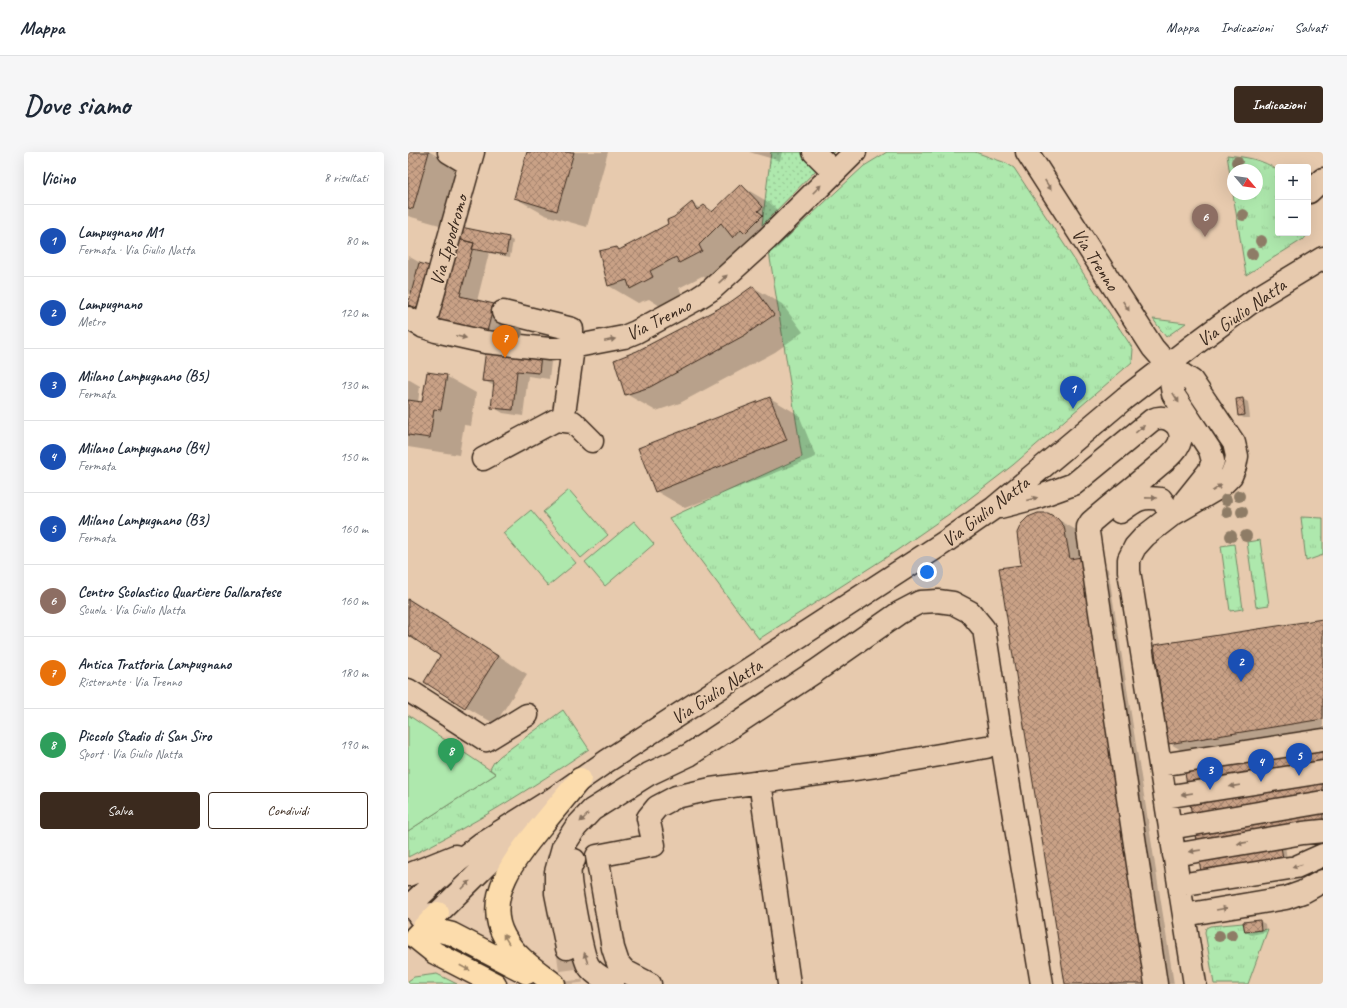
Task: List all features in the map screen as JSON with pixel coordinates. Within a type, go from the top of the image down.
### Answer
[{"type":"main road","points":[[554,984],[520,958],[503,935],[497,915],[498,898],[513,862],[580,779]]},
{"type":"main road","points":[[416,927],[435,953],[495,984]]},
{"type":"main road","points":[[416,927],[452,934],[548,984]]},
{"type":"street","points":[[814,152],[834,172]]},
{"type":"street","name":"Via Trenno","points":[[416,323],[485,342],[549,349],[572,347],[611,340],[636,332],[703,296],[712,289],[762,244],[855,152]]},
{"type":"street","name":"Via Trenno","points":[[1026,152],[1153,348],[1168,365],[1192,381],[1234,443],[1237,456],[1231,476],[1220,487],[1172,515]]},
{"type":"street","name":"Via Ippodromo","points":[[416,323],[462,155]]},
{"type":"street","name":"Via Giulio Natta","points":[[408,907],[457,862],[482,843],[554,798],[607,761],[945,542],[994,508],[1125,398],[1168,365],[1257,298],[1323,258]]},
{"type":"street","points":[[503,312],[572,329],[572,347],[564,421]]},
{"type":"street","points":[[1168,365],[1173,394],[1210,450],[1212,461],[1209,470],[1200,483],[1172,515],[1135,547],[1130,559],[1129,571],[1195,984]]},
{"type":"street","points":[[994,508],[1035,498],[1074,484],[1150,421],[1160,418],[1170,420],[1176,424],[1180,432],[1179,444],[1175,450],[1134,487],[1091,522],[1088,527],[1156,984]]},
{"type":"street","points":[[483,459],[556,420],[573,422],[592,441]]},
{"type":"street","points":[[1134,487],[1167,472],[1186,455],[1193,443],[1195,426]]},
{"type":"street","points":[[1093,562],[1100,530],[1104,524],[1135,501],[1148,497],[1161,499],[1172,515]]},
{"type":"street","points":[[567,948],[556,893],[556,872],[563,848],[576,827],[592,810],[649,774],[689,755],[899,613],[920,602],[953,602],[970,612],[984,629],[1042,984]]},
{"type":"street","points":[[408,690],[486,740],[527,715]]},
{"type":"street","points":[[1160,765],[1323,740]]},
{"type":"street","points":[[650,984],[625,971],[618,963],[613,948],[597,856],[654,845],[648,818],[657,807],[676,797],[711,789],[876,766],[986,747]]},
{"type":"street","points":[[613,984],[601,977],[588,966],[572,891],[570,869],[577,852],[586,837],[602,820],[655,787],[689,755]]},
{"type":"street","points":[[1165,797],[1323,772]]},
{"type":"street","points":[[760,782],[789,984]]},
{"type":"street","name":"Via Giulio Natta","points":[[416,927],[554,798]]},
{"type":"street","points":[[1170,828],[1323,802]]},
{"type":"street","points":[[1174,855],[1303,833],[1323,831]]},
{"type":"street","name":"Via Giulio Natta","points":[[408,875],[445,861],[482,843]]},
{"type":"street","points":[[1179,885],[1296,866],[1323,855]]},
{"type":"street","points":[[1184,915],[1286,898],[1303,892],[1323,881]]},
{"type":"green space","points":[[771,152],[834,152],[762,225]]},
{"type":"green space","points":[[887,152],[975,152],[1006,163],[1014,168],[1133,349],[1132,362],[1013,465],[952,512],[896,551],[759,639],[669,518],[802,457],[769,252],[864,166]]},
{"type":"green space","points":[[1227,155],[1260,161],[1275,169],[1275,236],[1305,236],[1305,238],[1246,275],[1234,200],[1263,200],[1263,164],[1228,164]]},
{"type":"green space","points":[[1153,319],[1186,323],[1166,337]]},
{"type":"green space","points":[[569,490],[608,535],[581,558],[543,512]]},
{"type":"green space","points":[[531,510],[576,563],[548,586],[503,533]]},
{"type":"green space","points":[[1301,517],[1323,518],[1323,555],[1306,561]]},
{"type":"green space","points":[[634,521],[654,544],[605,586],[585,562]]},
{"type":"green space","points":[[1260,540],[1269,605],[1256,607],[1247,542]]},
{"type":"green space","points":[[1234,544],[1243,609],[1230,611],[1221,546]]},
{"type":"green space","points":[[563,710],[589,749],[501,806],[455,833],[408,857],[408,831],[496,774],[490,769],[500,756]]},
{"type":"green space","points":[[408,715],[496,774],[408,831]]},
{"type":"green space","points":[[1243,923],[1245,932],[1268,929],[1248,984],[1214,984],[1205,932],[1206,928],[1210,926]]},
{"type":"green space","points":[[437,974],[457,984],[408,984],[408,981],[414,977]]},
{"type":"building","points":[[408,152],[429,152],[413,209],[408,208]]},
{"type":"building","points":[[527,152],[574,152],[557,211],[514,198]]},
{"type":"building","points":[[741,184],[763,207],[758,211],[763,215],[745,233],[741,229],[733,238],[721,223],[699,245],[702,251],[679,263],[676,257],[650,271],[653,277],[630,289],[627,280],[608,286],[599,251],[617,247],[619,250],[668,224],[667,220],[674,217],[692,202],[697,210],[704,205],[712,212]]},
{"type":"building","points":[[461,227],[509,237],[506,255],[472,249],[474,243],[458,239]]},
{"type":"building","points":[[458,239],[474,243],[460,296],[494,304],[487,332],[438,320]]},
{"type":"building","points":[[419,263],[433,267],[421,309],[408,305]]},
{"type":"building","points":[[753,286],[774,315],[745,335],[650,387],[625,395],[614,360],[637,351],[729,303]]},
{"type":"building","points":[[486,349],[541,355],[539,373],[517,371],[513,410],[491,408],[494,382],[482,381]]},
{"type":"building","points":[[427,372],[447,375],[441,410],[434,409],[430,438],[408,435],[408,400],[422,402]]},
{"type":"building","points":[[770,397],[787,440],[655,492],[638,448]]},
{"type":"building","points":[[1243,398],[1245,415],[1238,416],[1236,399]]},
{"type":"building","points":[[1038,513],[1048,513],[1057,518],[1064,526],[1070,559],[1087,556],[1156,984],[1065,984],[999,568],[1021,565],[1017,533],[1021,524],[1028,517]]},
{"type":"building","points":[[408,599],[498,656],[465,708],[424,682],[440,656],[408,635]]},
{"type":"building","points":[[1323,619],[1323,719],[1168,744],[1154,645]]},
{"type":"building","points":[[1323,746],[1323,828],[1279,835],[1284,864],[1202,878],[1184,767]]},
{"type":"building","points":[[1260,920],[1261,930],[1245,932],[1243,922]]},
{"type":"tunnel","points":[[567,948],[572,984]]},
{"type":"place","name":"Centro Scolastico Quartiere Gallaratese","points":[[1205,237]]},
{"type":"place","name":"Antica Trattoria Lampugnano","points":[[505,358]]},
{"type":"place","name":"Lampugnano M1","points":[[1073,409]]},
{"type":"place","name":"Lampugnano","points":[[1241,682]]},
{"type":"place","name":"Piccolo Stadio di San Siro","points":[[451,771]]},
{"type":"place","name":"Milano Lampugnano (B3)","points":[[1299,776]]},
{"type":"place","name":"Milano Lampugnano (B4)","points":[[1261,782]]},
{"type":"place","name":"Milano Lampugnano (B5)","points":[[1210,790]]}]
